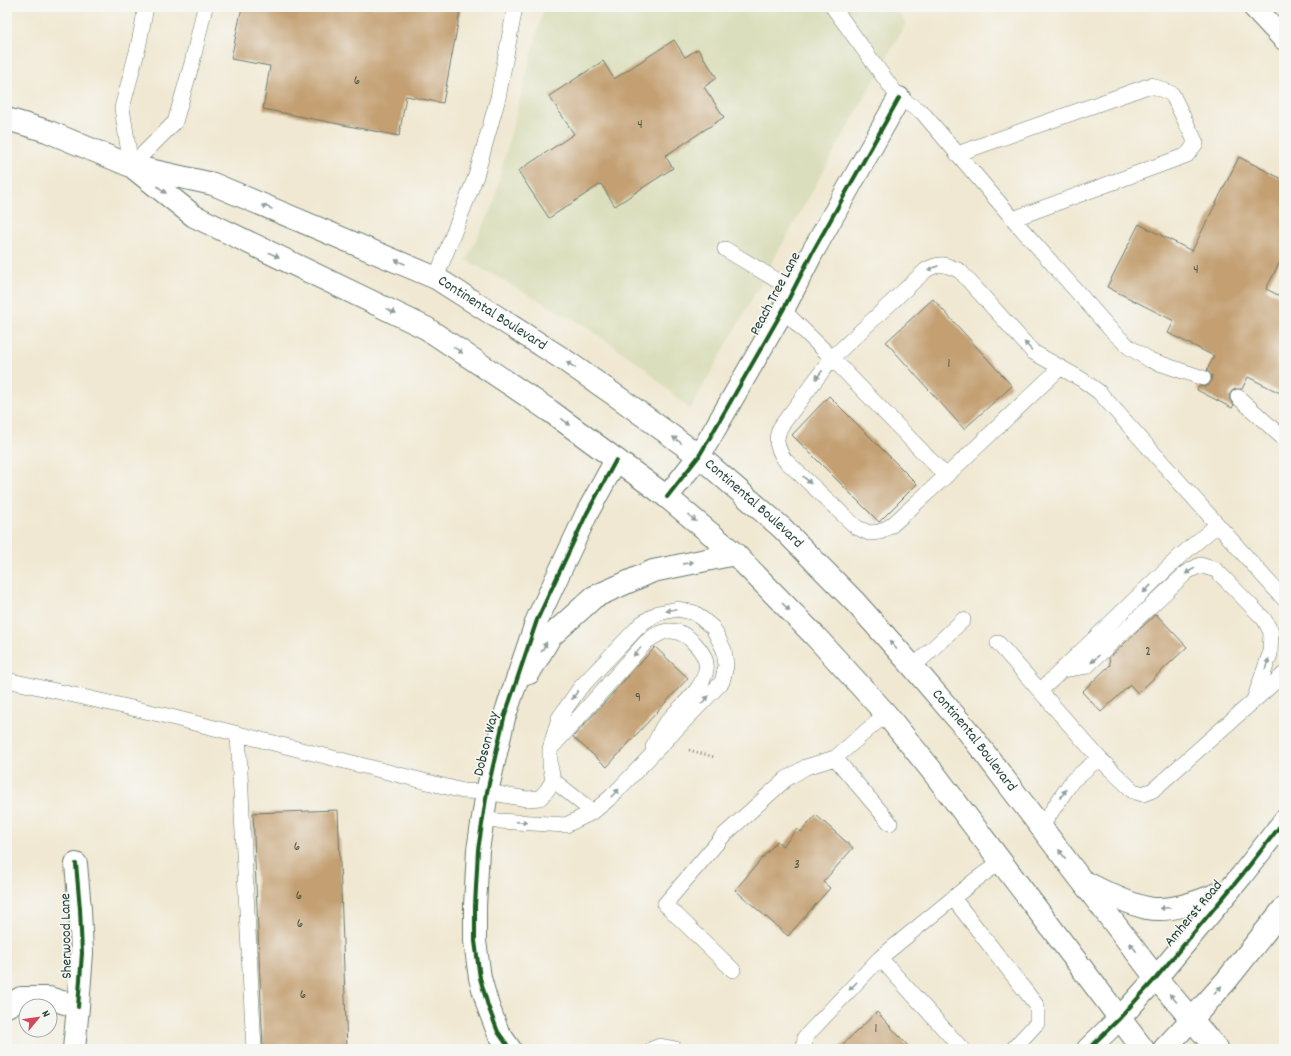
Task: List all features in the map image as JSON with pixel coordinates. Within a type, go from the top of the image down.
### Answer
[{"type":"main road","points":[[1254,7],[1284,39]]},
{"type":"main road","name":"Peach Tree Lane","points":[[667,497],[699,456],[783,310],[812,253],[899,98]]},
{"type":"main road","name":"Continental Boulevard","points":[[7,119],[46,132],[131,166],[212,184],[436,278],[563,359],[699,456],[782,528],[855,602],[913,667],[967,730],[1156,978],[1217,1049]]},
{"type":"main road","name":"Continental Boulevard","points":[[131,166],[194,216],[426,328],[550,411],[667,497],[735,554],[815,636],[886,714],[933,772],[1143,1049]]},
{"type":"main road","name":"Dobson Way","points":[[510,1049],[498,1032],[488,1006],[480,978],[475,941],[474,906],[478,850],[487,792],[504,718],[537,620],[587,513],[616,460]]},
{"type":"main road","name":"Dobson Way","points":[[504,718],[550,637],[594,597],[653,571],[735,554]]},
{"type":"main road","name":"Amherst Road","points":[[1088,1049],[1119,1019],[1156,978],[1284,821]]},
{"type":"main road","name":"Sherwood Lane","points":[[74,1049],[82,953],[76,864]]},
{"type":"main road","points":[[1084,882],[1125,902],[1149,908],[1169,908],[1194,903],[1229,889]]},
{"type":"main road","points":[[1164,1049],[1226,982],[1284,908]]},
{"type":"main road","name":"Sherwood Lane","points":[[7,1006],[22,998],[49,998],[78,1008]]},
{"type":"lane","points":[[131,166],[122,108],[138,48],[146,7]]},
{"type":"lane","points":[[131,166],[175,122],[192,64],[205,7]]},
{"type":"lane","points":[[436,278],[476,176],[498,98],[515,7]]},
{"type":"lane","points":[[833,7],[899,98],[922,112],[1013,219],[1110,329],[1129,347],[1150,360],[1203,378]]},
{"type":"lane","points":[[957,154],[1151,85],[1172,94],[1196,143],[1187,155],[1013,219]]},
{"type":"lane","points":[[725,249],[793,290]]},
{"type":"lane","points":[[1060,368],[946,476],[892,525],[880,532],[869,533],[856,527],[784,459],[778,449],[776,435],[780,426],[832,358],[926,270],[936,265],[949,266],[960,271],[1033,352],[1081,379],[1099,392],[1284,600]]},
{"type":"lane","points":[[783,310],[832,358],[946,476]]},
{"type":"lane","points":[[1238,397],[1284,439]]},
{"type":"lane","points":[[1040,692],[1179,557],[1217,525]]},
{"type":"lane","points":[[1062,670],[1087,666],[1187,572],[1200,565],[1216,570],[1264,619],[1271,632],[1270,654],[1254,701]]},
{"type":"lane","points":[[7,680],[163,715],[463,791],[487,792],[527,799],[540,798],[548,789],[553,780],[550,764],[550,749],[559,718],[580,688],[642,623],[658,613],[678,609],[695,613],[712,628],[724,650],[726,666],[722,682],[612,797],[593,812],[566,825],[483,820]]},
{"type":"lane","points":[[913,667],[963,620]]},
{"type":"lane","points":[[550,749],[646,642],[658,634],[671,631],[687,636],[703,654],[707,669],[701,685],[662,728],[648,759]]},
{"type":"lane","points":[[998,643],[1099,758],[1133,791],[1143,794],[1153,790],[1284,674]]},
{"type":"lane","points":[[733,970],[665,904],[723,836],[786,779],[806,767],[835,758],[886,714]]},
{"type":"lane","points":[[238,734],[254,1049]]},
{"type":"lane","points":[[835,758],[890,823]]},
{"type":"lane","points":[[1041,827],[1072,782],[1099,758]]},
{"type":"lane","points":[[553,780],[593,812]]},
{"type":"lane","points":[[804,1049],[805,1037],[880,958],[1000,862]]},
{"type":"lane","points":[[954,898],[1037,1006],[1037,1023],[1012,1049]]},
{"type":"lane","points":[[880,958],[962,1049]]},
{"type":"lane","points":[[652,1049],[660,1046],[676,1049]]},
{"type":"path","points":[[684,748],[714,757]]},
{"type":"shaded area","points":[[544,7],[895,7],[906,23],[690,410],[643,367],[587,327],[466,260],[494,204],[501,171]]},
{"type":"building","points":[[242,7],[461,7],[443,103],[406,96],[399,136],[263,109],[270,66],[231,59]]},
{"type":"building","points":[[674,40],[685,57],[698,49],[717,78],[704,87],[724,117],[665,156],[673,168],[615,206],[601,184],[549,218],[518,171],[574,134],[549,96],[603,61],[614,79]]},
{"type":"building","points":[[1239,157],[1284,180],[1284,254],[1266,289],[1284,298],[1284,395],[1248,377],[1242,389],[1235,389],[1229,395],[1230,400],[1234,405],[1232,408],[1197,390],[1199,386],[1205,387],[1209,385],[1211,381],[1212,376],[1207,370],[1214,356],[1168,333],[1174,321],[1107,287],[1139,224],[1192,251]]},
{"type":"building","points":[[933,299],[1012,386],[964,429],[886,342]]},
{"type":"building","points":[[829,396],[917,484],[879,522],[792,435]]},
{"type":"building","points":[[1156,614],[1187,647],[1138,693],[1130,685],[1101,712],[1082,692],[1110,665],[1109,658]]},
{"type":"building","points":[[655,647],[688,678],[607,767],[573,737]]},
{"type":"building","points":[[338,810],[347,1049],[263,1049],[253,813]]},
{"type":"building","points":[[816,815],[853,848],[823,882],[830,888],[788,936],[735,890],[777,841],[783,846],[797,829],[801,832]]},
{"type":"building","points":[[877,1012],[911,1049],[838,1049]]},
{"type":"cycle path","points":[[667,497],[699,456],[712,434],[783,310],[812,253],[899,98]]},
{"type":"cycle path","points":[[510,1049],[498,1032],[488,1006],[480,978],[475,941],[478,850],[487,792],[504,718],[537,620],[587,513],[616,460]]},
{"type":"cycle path","points":[[1088,1049],[1119,1019],[1156,978],[1242,875],[1284,821]]},
{"type":"cycle path","points":[[76,864],[82,953],[78,1007]]}]
